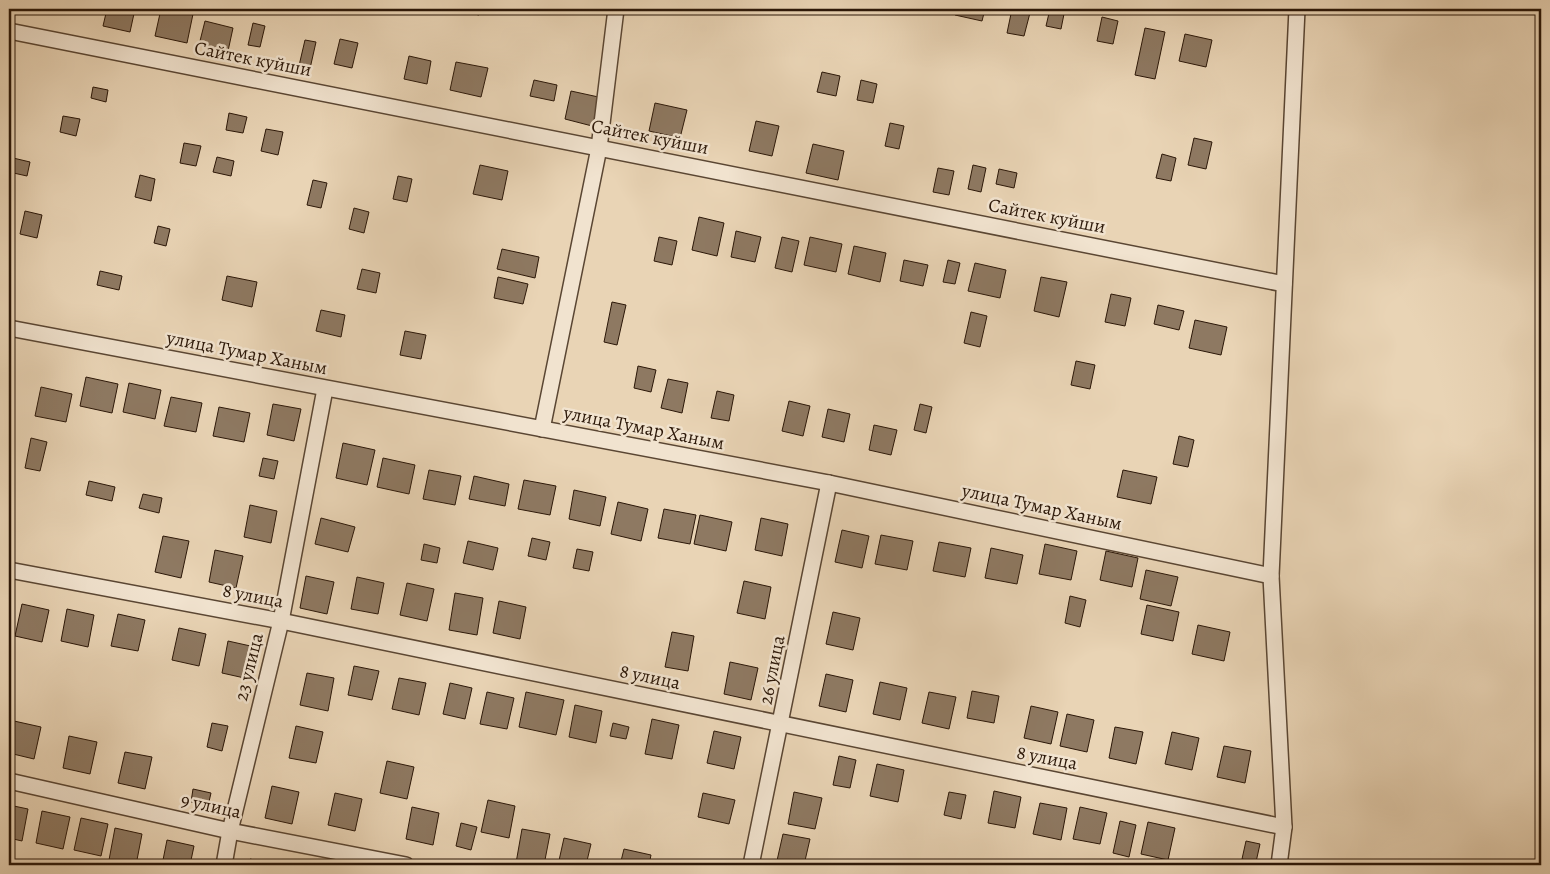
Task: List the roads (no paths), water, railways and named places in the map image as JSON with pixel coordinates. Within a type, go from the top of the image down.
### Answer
[{"type":"street","points":[[542,429],[599,148],[616,9]]},
{"type":"street","points":[[1279,865],[1284,827],[1271,576],[1284,284],[1293,9]]},
{"type":"street","name":"Сайтек куйши","points":[[9,31],[1284,284]]},
{"type":"street","name":"улица Тумар Ханым","points":[[9,328],[829,483],[1271,576]]},
{"type":"street","name":"23 улица","points":[[224,865],[230,831],[281,621],[326,389]]},
{"type":"street","name":"26 улица","points":[[751,865],[782,725],[829,483]]},
{"type":"street","name":"8 улица","points":[[9,570],[281,621],[1284,827]]},
{"type":"street","name":"9 улица","points":[[9,781],[230,831],[406,865]]}]
